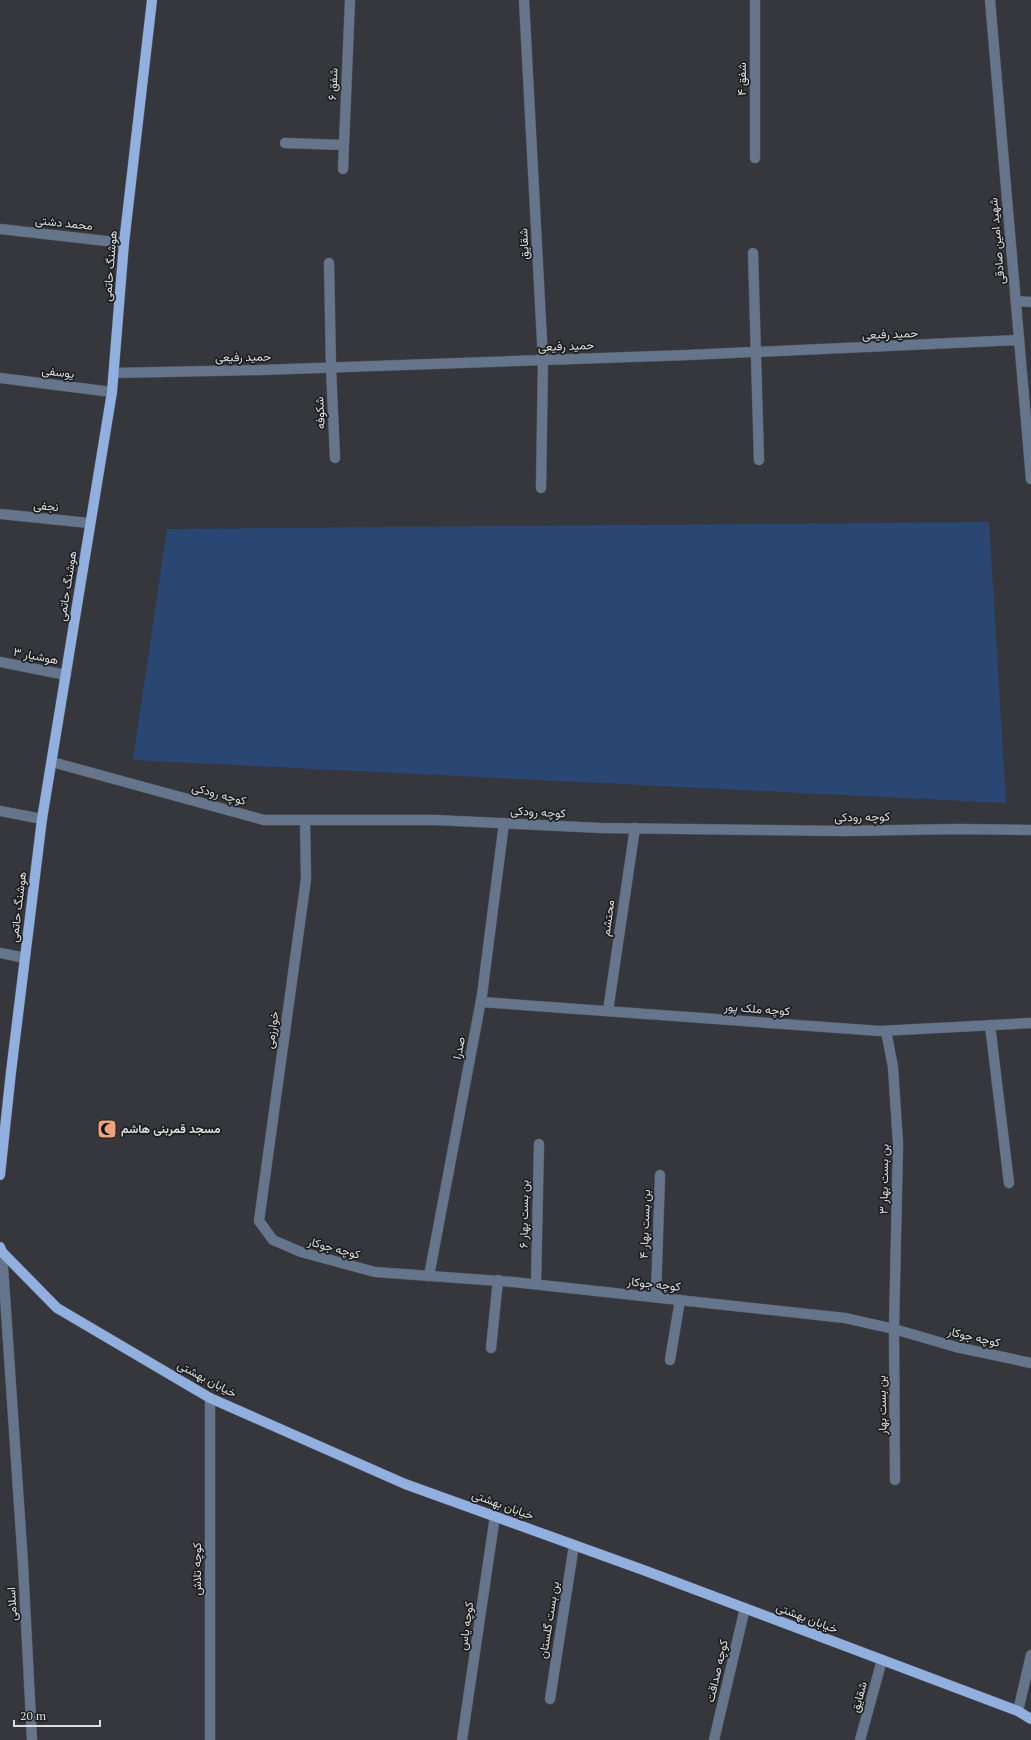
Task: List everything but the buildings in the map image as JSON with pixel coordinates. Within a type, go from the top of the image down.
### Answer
[{"type":"main road","name":"هوشنگ حاتمی","points":[[0,1175],[42,820],[112,392],[124,243],[152,0]]},
{"type":"main road","name":"خیابان بهشتی","points":[[1,1249],[58,1308],[210,1398],[405,1484],[745,1608],[1018,1712],[1031,1719]]},
{"type":"street","name":"شفق ۶","points":[[343,169],[350,0]]},
{"type":"street","name":"شقایق","points":[[524,0],[543,360],[541,488]]},
{"type":"street","name":"شفق ۴","points":[[755,0],[755,158]]},
{"type":"street","name":"شهید امین صادقی","points":[[990,0],[1031,479]]},
{"type":"street","points":[[285,143],[343,144]]},
{"type":"street","name":"محمد دشتی","points":[[0,229],[124,243]]},
{"type":"street","points":[[753,253],[759,460]]},
{"type":"street","name":"شکوفه","points":[[329,263],[330,368],[335,458]]},
{"type":"street","points":[[1016,302],[1031,302]]},
{"type":"street","name":"حمید رفیعی","points":[[114,373],[330,368],[756,352],[1019,340]]},
{"type":"street","name":"یوسفی","points":[[0,378],[112,392]]},
{"type":"street","name":"نجفی","points":[[0,514],[90,523]]},
{"type":"street","name":"هوشیار ۳","points":[[0,662],[66,675]]},
{"type":"street","name":"کوچه رودکی","points":[[52,762],[264,820],[435,820],[635,828],[844,831],[957,829],[1031,830]]},
{"type":"street","points":[[0,811],[42,820]]},
{"type":"street","name":"خوارزمی","points":[[273,1240],[259,1221],[306,879],[305,820]]},
{"type":"street","name":"صدرا","points":[[430,1276],[480,1002],[504,823]]},
{"type":"street","name":"محتشم","points":[[608,1011],[635,828]]},
{"type":"street","points":[[0,952],[25,958]]},
{"type":"street","name":"کوچه ملک پور","points":[[480,1002],[886,1031],[1031,1023]]},
{"type":"street","points":[[990,1025],[1009,1182]]},
{"type":"street","name":"بن بست بهار ۳","points":[[886,1031],[893,1067],[898,1144],[894,1329]]},
{"type":"street","name":"بن بست بهار ۶","points":[[536,1284],[539,1144]]},
{"type":"street","name":"بن بست بهار ۴","points":[[656,1297],[660,1175]]},
{"type":"street","name":"کوچه جوکار","points":[[273,1240],[301,1252],[375,1272],[498,1280],[845,1318],[894,1329],[956,1347],[1031,1363]]},
{"type":"street","name":"اسلامی","points":[[1,1249],[23,1564],[32,1740]]},
{"type":"street","points":[[491,1348],[498,1280]]},
{"type":"street","points":[[670,1360],[680,1300]]},
{"type":"street","name":"بن بست بهار","points":[[894,1329],[895,1480]]},
{"type":"street","name":"کوچه تلاش","points":[[210,1398],[210,1740]]},
{"type":"street","name":"کوچه یاس","points":[[462,1740],[495,1516]]},
{"type":"street","name":"بن بست گلستان","points":[[550,1698],[574,1545]]},
{"type":"street","name":"کوچه صداقت","points":[[714,1740],[745,1608]]},
{"type":"street","points":[[1018,1712],[1031,1655]]},
{"type":"street","name":"شقایق","points":[[860,1740],[882,1660]]},
{"type":"shaded area","points":[[989,522],[1006,803],[133,760],[167,529]]},
{"type":"place","name":"مسجد قمربنی هاشم","points":[[107,1129]]}]
